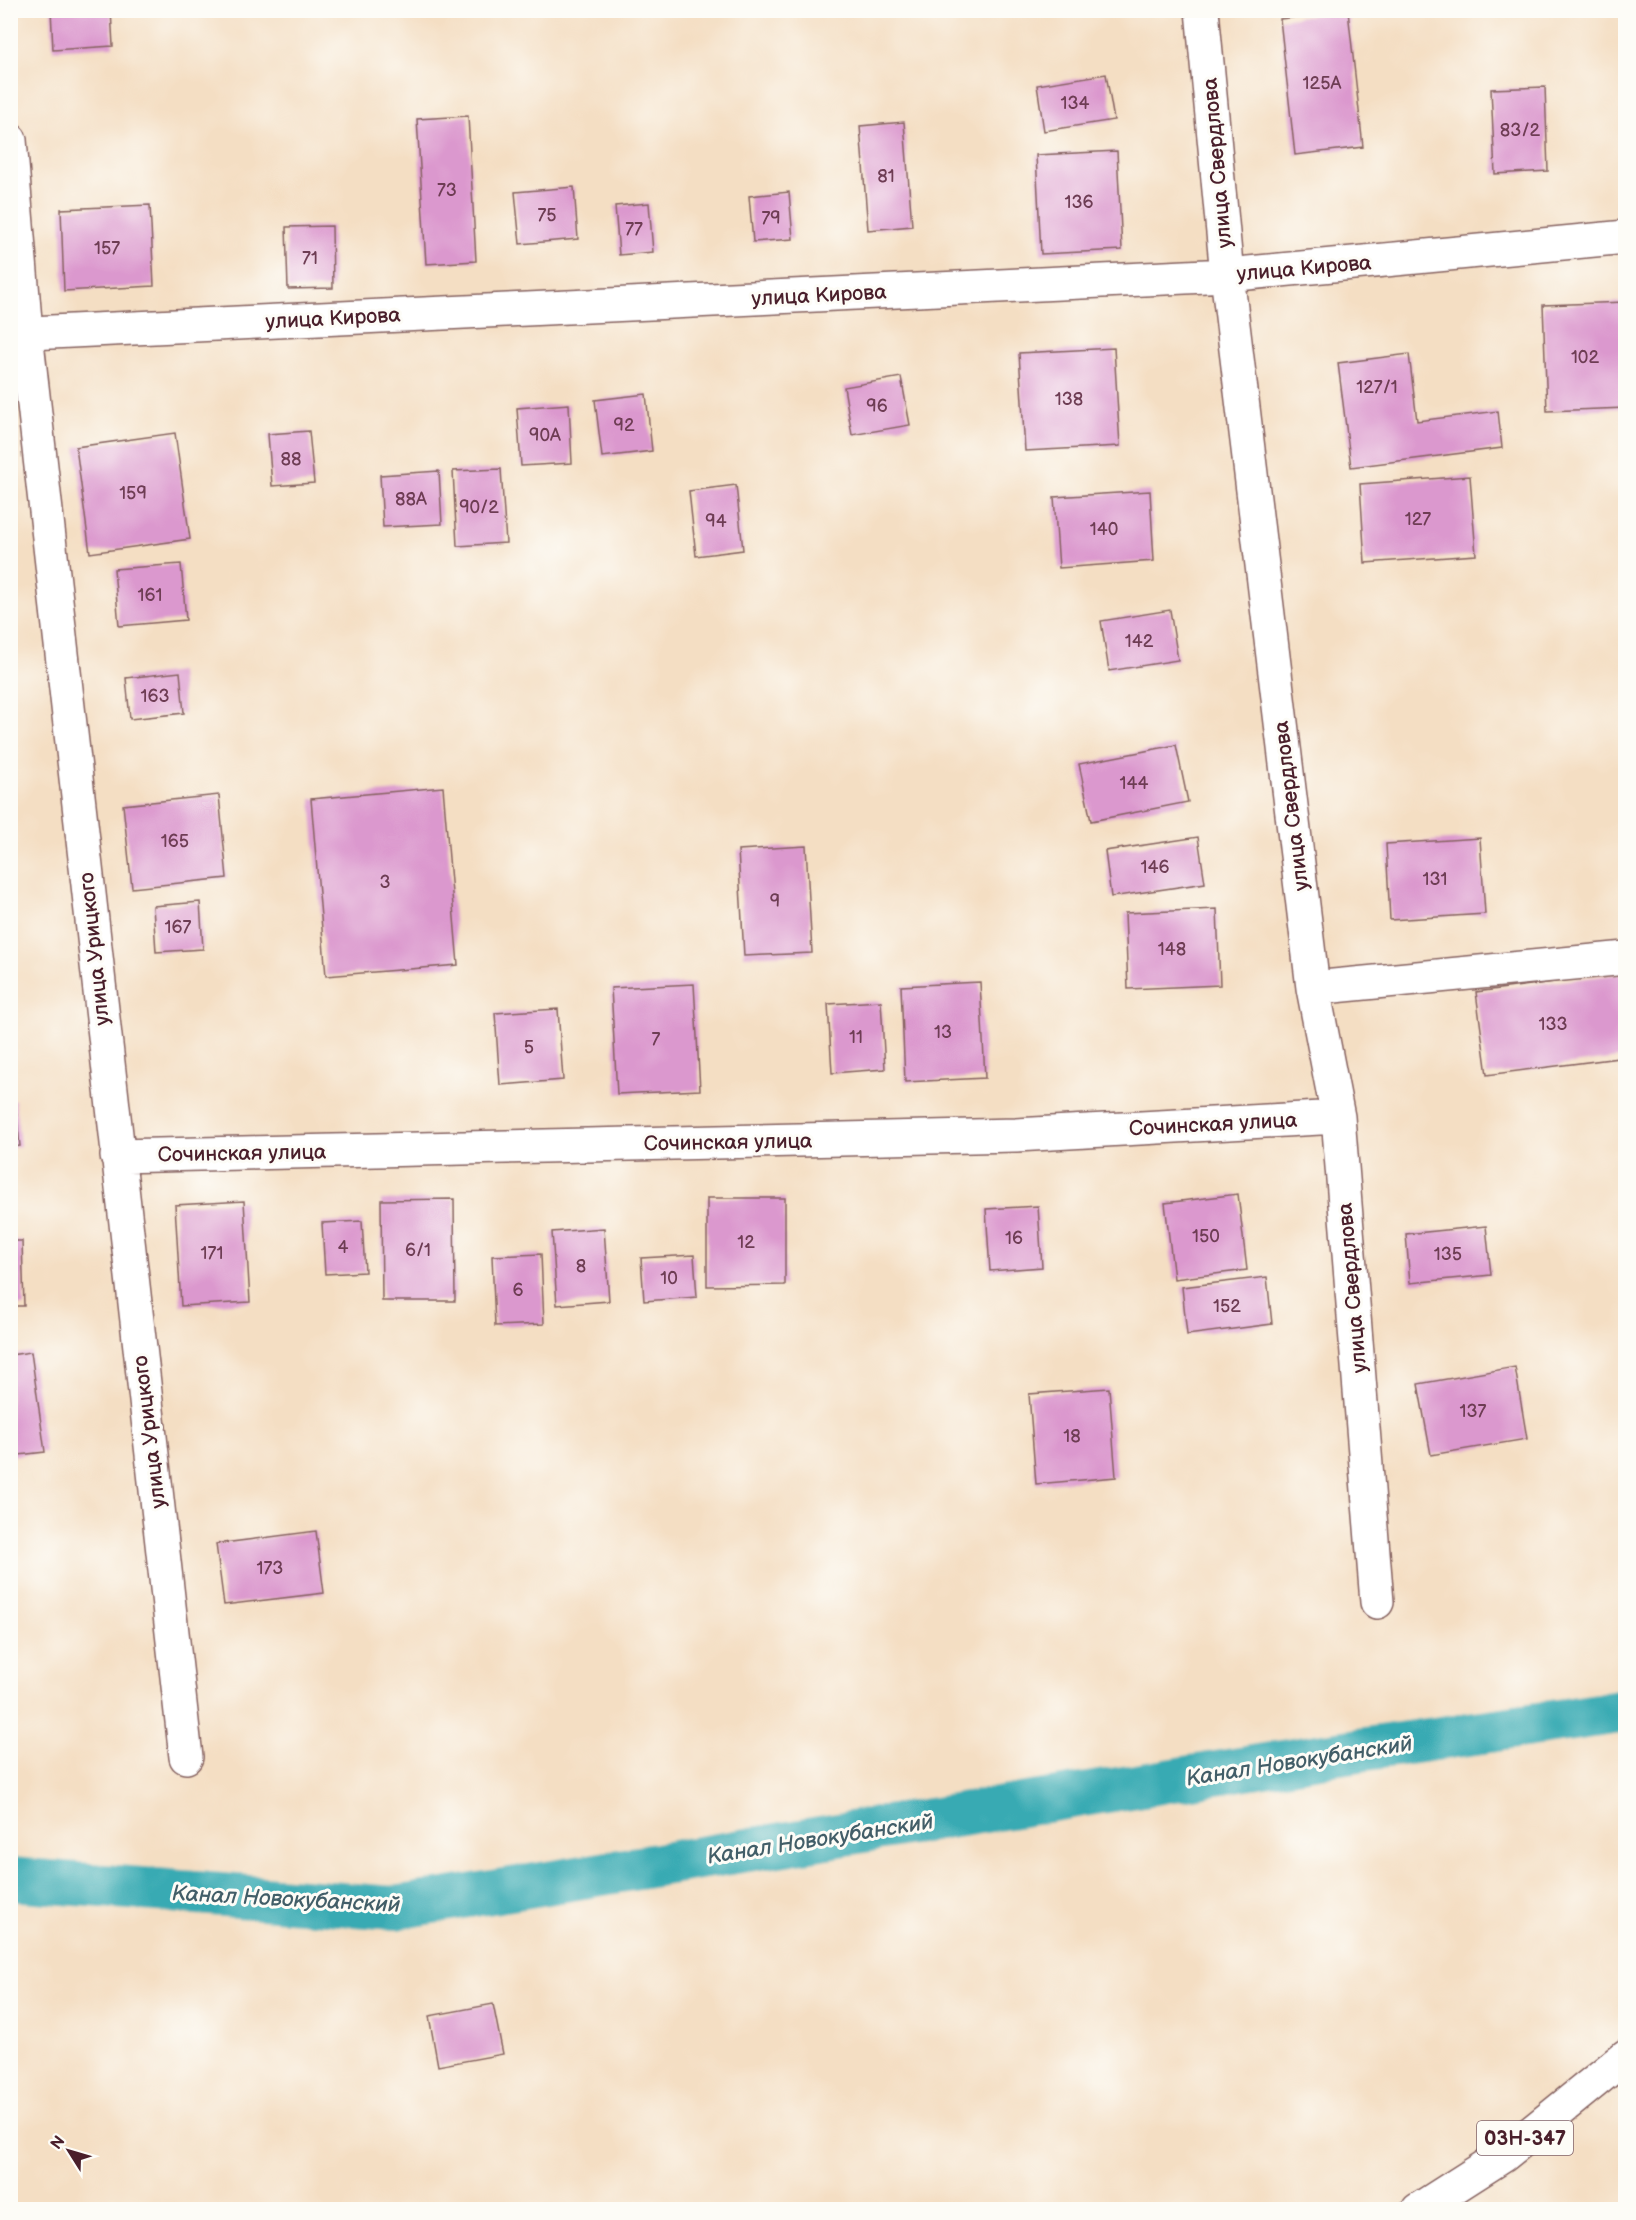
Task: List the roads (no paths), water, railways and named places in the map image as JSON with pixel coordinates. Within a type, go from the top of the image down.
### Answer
[{"type":"street","name":"улица Свердлова","points":[[1202,10],[1227,275],[1313,988],[1338,1117],[1377,1602]]},
{"type":"street","name":"улица Урицкого","points":[[10,140],[18,334],[117,1156],[186,1757]]},
{"type":"street","name":"улица Кирова","points":[[18,334],[1227,275],[1626,237]]},
{"type":"street","points":[[1313,988],[1626,958]]},
{"type":"street","name":"Сочинская улица","points":[[117,1156],[1016,1135],[1338,1117]]},
{"type":"street","name":"03Н-347","points":[[1418,2210],[1504,2155],[1626,2056]]},
{"type":"waterway","name":"Канал Новокубанский","points":[[10,1879],[395,1908],[1325,1755],[1626,1711]]}]
